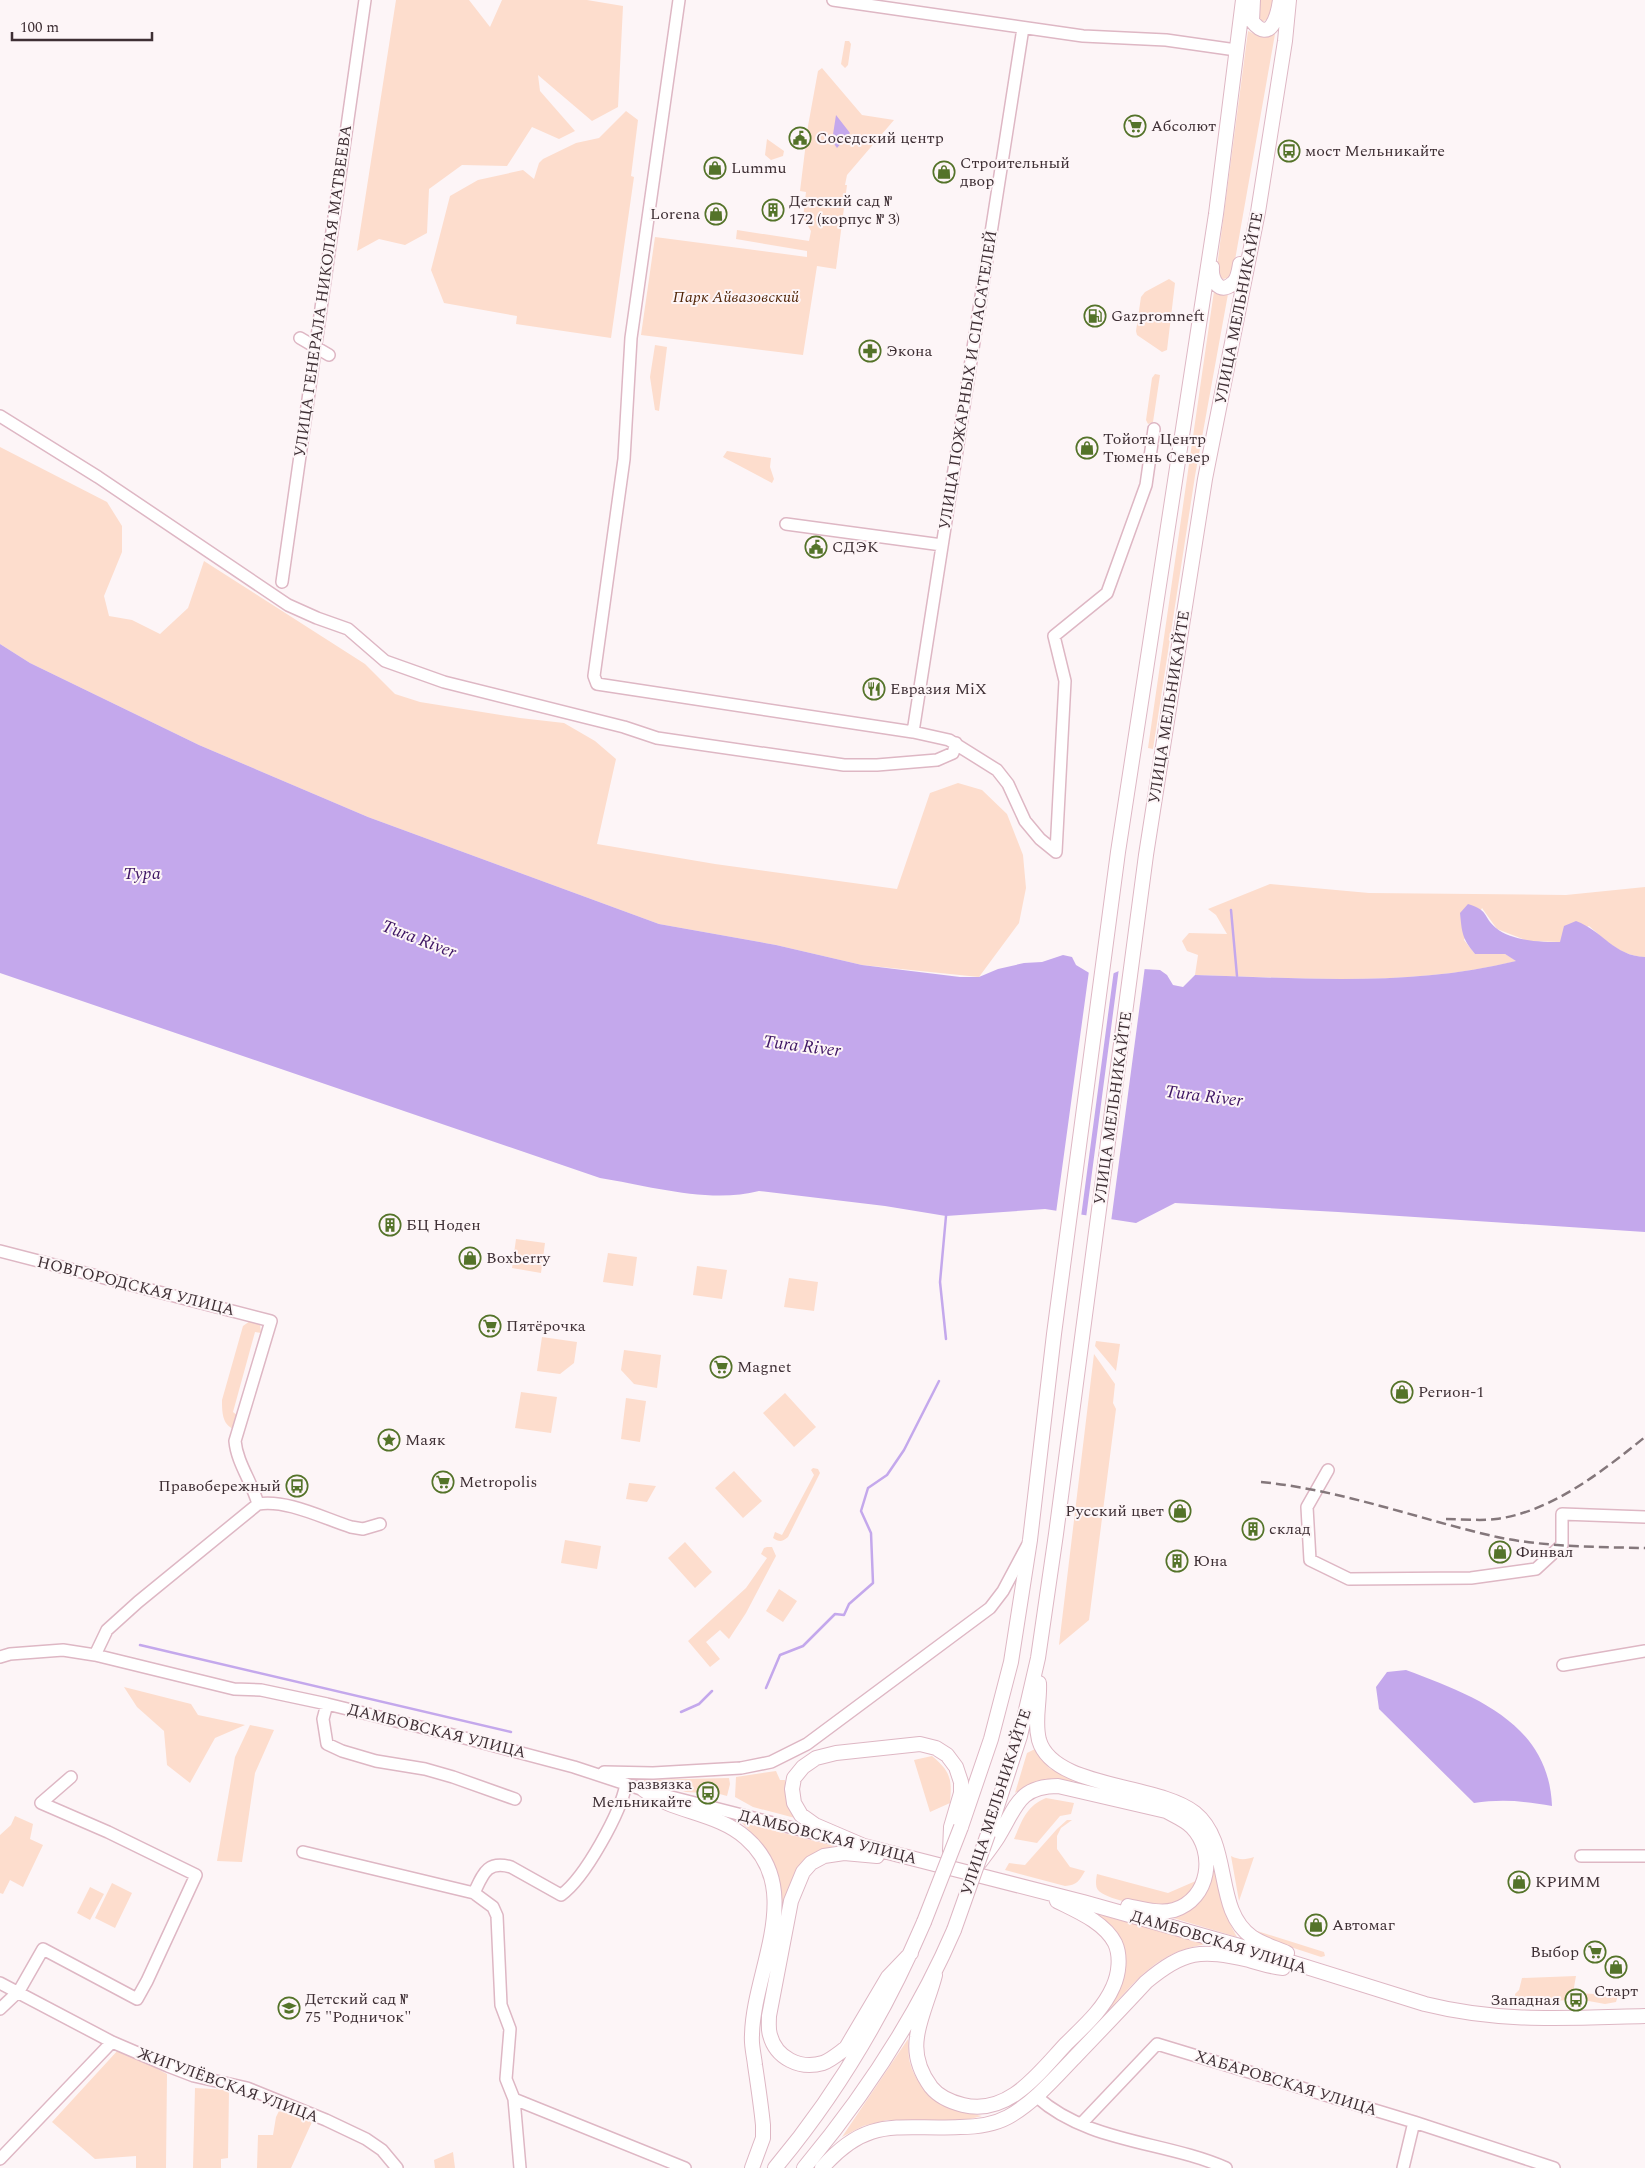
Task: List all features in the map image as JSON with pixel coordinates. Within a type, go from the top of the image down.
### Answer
[{"type":"main road","name":"УЛИЦА МЕЛЬНИКАЙТЕ","points":[[775,2168],[814,2120],[862,2046],[911,1952],[949,1859],[956,1827],[991,1739],[1011,1662],[1030,1540],[1054,1334],[1118,852],[1216,214],[1243,0]]},
{"type":"main road","points":[[1253,0],[1252,21],[1256,27],[1263,29],[1270,28],[1274,24],[1280,0]]},
{"type":"main road","name":"УЛИЦА МЕЛЬНИКАЙТЕ","points":[[804,2168],[864,2089],[887,2055],[934,1975],[954,1930],[978,1864],[993,1835],[1020,1736],[1038,1658],[1146,855],[1205,479],[1258,212],[1285,41],[1289,0]]},
{"type":"main road","points":[[1216,214],[1218,237],[1212,278],[1215,284],[1221,287],[1233,283],[1237,277],[1247,236],[1258,212]]},
{"type":"main road","points":[[1038,1658],[1039,1688],[1036,1721],[1040,1742],[1048,1757],[1059,1767],[1086,1778],[1181,1803],[1196,1814],[1206,1824],[1214,1839],[1228,1898],[1243,1929],[1252,1937],[1289,1954],[1312,1970]]},
{"type":"main road","points":[[864,1846],[814,1825],[801,1815],[792,1789],[794,1778],[803,1766],[816,1758],[836,1753],[920,1744],[936,1748],[947,1755],[956,1767],[961,1782],[956,1827]]},
{"type":"main road","points":[[993,1835],[1021,1798],[1034,1789],[1045,1786],[1058,1786],[1166,1811],[1192,1827],[1201,1840],[1206,1856],[1207,1871],[1203,1886],[1196,1896],[1185,1905],[1166,1911],[1124,1905],[1100,1906]]},
{"type":"main road","points":[[644,1790],[663,1802],[732,1828],[753,1845],[770,1872],[774,1887],[774,1921],[752,2036],[763,2138],[752,2168]]},
{"type":"main road","name":"ДАМБОВСКАЯ УЛИЦА","points":[[864,1846],[1100,1906],[1236,1944],[1312,1970],[1425,2004],[1478,2015],[1530,2019],[1645,2016]]},
{"type":"main road","points":[[896,1854],[881,1856],[844,1853],[824,1856],[811,1863],[803,1872],[791,1901],[769,2016],[769,2034],[776,2049],[790,2061],[809,2066],[823,2063],[836,2056],[846,2048],[888,1977],[911,1952]]},
{"type":"main road","points":[[934,1975],[917,2037],[916,2054],[919,2067],[926,2080],[936,2093],[953,2103],[972,2107],[992,2105],[1016,2095],[1099,2010],[1114,1986],[1118,1971],[1118,1956],[1115,1943],[1107,1932],[1090,1918],[1039,1891]]},
{"type":"main road","points":[[822,2168],[834,2154],[849,2142],[872,2130],[899,2126],[949,2128],[988,2125],[1007,2117],[1036,2096],[1146,1982],[1162,1968],[1184,1956],[1201,1953],[1220,1954],[1277,1967],[1312,1970]]},
{"type":"street","name":"УЛИЦА ГЕНЕРАЛА НИКОЛАЯ МАТВЕЕВА","points":[[282,582],[365,0]]},
{"type":"street","points":[[679,0],[630,338],[624,459],[594,676],[597,684],[941,737],[956,743],[997,770],[1008,784],[1025,821],[1040,839],[1056,852],[1065,681],[1054,636],[1107,593],[1146,485],[1154,430]]},
{"type":"street","points":[[833,0],[1083,36],[1183,42],[1236,50]]},
{"type":"street","name":"УЛИЦА ПОЖАРНЫХ И СПАСАТЕЛЕЙ","points":[[913,732],[1023,28]]},
{"type":"street","points":[[300,338],[329,355]]},
{"type":"street","points":[[0,416],[98,478],[288,605],[348,629],[385,661],[444,682],[677,743],[735,748],[828,763],[877,765],[937,760],[952,753],[956,743]]},
{"type":"street","points":[[786,524],[942,545]]},
{"type":"street","name":"НОВГОРОДСКАЯ УЛИЦА","points":[[0,1251],[271,1321],[235,1441],[238,1456],[255,1492],[258,1504]]},
{"type":"street","points":[[1328,1470],[1307,1507],[1310,1560],[1349,1578],[1471,1578],[1536,1569],[1562,1545],[1562,1514],[1645,1517]]},
{"type":"street","points":[[95,1655],[107,1630],[138,1602],[258,1504],[271,1502],[283,1504],[362,1529],[380,1524]]},
{"type":"street","points":[[585,1770],[624,1774],[741,1768],[771,1762],[807,1744],[904,1674],[990,1608],[1003,1591],[1030,1540]]},
{"type":"street","name":"ДАМБОВСКАЯ УЛИЦА","points":[[5,1655],[63,1650],[95,1655],[234,1689],[260,1690],[328,1704],[585,1770],[644,1790],[864,1846]]},
{"type":"street","points":[[1563,1665],[1645,1650]]},
{"type":"street","points":[[328,1704],[322,1718],[327,1744],[342,1751],[376,1761],[425,1768],[453,1776],[515,1799]]},
{"type":"street","points":[[0,2009],[19,1991],[43,1949],[137,1999],[196,1875],[108,1832],[41,1803],[71,1777]]},
{"type":"street","points":[[474,1893],[484,1872],[502,1864],[511,1867],[561,1895],[579,1878],[593,1855],[611,1823],[624,1795],[626,1784]]},
{"type":"street","points":[[303,1852],[474,1893],[494,1907],[497,1916],[501,2005],[510,2029],[506,2079],[514,2099],[520,2168]]},
{"type":"street","points":[[1581,1856],[1645,1856]]},
{"type":"street","name":"ЖИГУЛЁВСКАЯ УЛИЦА","points":[[0,1983],[19,1991],[112,2042],[168,2066],[194,2076],[247,2088],[326,2120],[366,2139],[382,2150],[397,2168]]},
{"type":"street","points":[[0,2160],[112,2042]]},
{"type":"street","name":"ХАБАРОВСКАЯ УЛИЦА","points":[[1080,2124],[1157,2044],[1414,2122],[1554,2168]]},
{"type":"street","points":[[1036,2096],[1069,2120],[1141,2144],[1208,2160],[1226,2168]]},
{"type":"street","points":[[514,2099],[684,2168]]},
{"type":"street","points":[[1403,2168],[1414,2122]]},
{"type":"green space","points":[[396,0],[469,0],[490,27],[502,0],[587,0],[623,6],[618,107],[592,121],[538,75],[540,91],[575,131],[559,139],[532,127],[507,166],[462,165],[429,189],[427,233],[405,245],[379,239],[357,251]]},
{"type":"green space","points":[[1258,0],[1274,0],[1272,16],[1264,21],[1260,21],[1257,12]]},
{"type":"green space","points":[[1248,31],[1261,37],[1275,34],[1232,277],[1223,279],[1216,274]]},
{"type":"green space","points":[[845,41],[849,41],[851,44],[848,65],[845,68],[841,64]]},
{"type":"green space","name":"Парк Айвазовский","points":[[822,68],[862,115],[894,120],[847,175],[836,269],[817,266],[803,355],[641,335],[655,237],[807,257],[807,251],[736,239],[737,230],[809,241],[811,231],[803,218],[806,192],[800,191],[808,126],[818,71]]},
{"type":"green space","points":[[626,111],[638,120],[631,176],[634,177],[611,338],[516,324],[517,316],[444,303],[431,270],[450,196],[478,180],[523,170],[534,179],[539,163],[543,159],[576,143],[599,138]]},
{"type":"green space","points":[[767,139],[784,151],[783,156],[771,160],[765,155]]},
{"type":"green space","points":[[1169,279],[1175,283],[1167,350],[1162,352],[1137,335],[1136,331],[1141,297],[1145,292]]},
{"type":"green space","points":[[1214,291],[1220,294],[1228,294],[1195,476],[1153,749],[1148,748]]},
{"type":"green space","points":[[655,345],[667,347],[659,411],[655,410],[650,377]]},
{"type":"green space","points":[[1155,374],[1160,375],[1153,422],[1148,424],[1146,420],[1152,378]]},
{"type":"green space","points":[[0,447],[107,502],[122,526],[122,552],[104,596],[109,616],[132,620],[160,634],[188,608],[204,561],[365,664],[395,694],[420,702],[564,723],[595,741],[616,759],[597,844],[715,864],[897,889],[930,793],[958,783],[982,790],[1007,814],[1023,855],[1026,888],[1019,923],[979,977],[862,965],[776,945],[659,924],[368,817],[199,745],[30,663],[0,644]]},
{"type":"green space","points":[[727,451],[771,458],[770,467],[774,479],[772,483],[723,457]]},
{"type":"green space","points":[[1270,884],[1369,893],[1566,895],[1645,887],[1645,957],[1621,951],[1589,926],[1560,942],[1528,941],[1497,929],[1482,908],[1464,940],[1475,954],[1505,954],[1517,961],[1437,975],[1397,978],[1316,979],[1195,975],[1198,955],[1187,951],[1182,941],[1189,933],[1227,934],[1216,915],[1208,909]]},
{"type":"green space","points":[[516,1239],[545,1243],[541,1273],[512,1268]]},
{"type":"green space","points":[[608,1253],[637,1257],[633,1286],[603,1282]]},
{"type":"green space","points":[[697,1266],[727,1270],[722,1299],[693,1295]]},
{"type":"green space","points":[[789,1278],[818,1282],[814,1311],[784,1307]]},
{"type":"green space","points":[[250,1321],[260,1324],[261,1333],[255,1332],[233,1412],[237,1415],[234,1429],[225,1421],[222,1400],[243,1326]]},
{"type":"green space","points":[[542,1337],[577,1342],[574,1363],[560,1374],[537,1371]]},
{"type":"green space","points":[[1096,1341],[1120,1344],[1116,1371],[1095,1346]]},
{"type":"green space","points":[[624,1350],[661,1355],[657,1388],[634,1384],[621,1370]]},
{"type":"green space","points":[[1094,1354],[1115,1384],[1113,1403],[1116,1409],[1089,1620],[1059,1645]]},
{"type":"green space","points":[[521,1392],[557,1397],[551,1433],[515,1428]]},
{"type":"green space","points":[[785,1393],[816,1427],[794,1447],[763,1413]]},
{"type":"green space","points":[[626,1398],[646,1401],[640,1442],[621,1439]]},
{"type":"green space","points":[[813,1468],[818,1469],[820,1473],[788,1537],[780,1541],[773,1538],[775,1532],[782,1535],[814,1475],[811,1470]]},
{"type":"green space","points":[[734,1471],[762,1501],[743,1518],[715,1488]]},
{"type":"green space","points":[[629,1483],[656,1486],[647,1502],[626,1499]]},
{"type":"green space","points":[[565,1540],[601,1546],[597,1569],[561,1563]]},
{"type":"green space","points":[[685,1542],[712,1572],[695,1588],[668,1558]]},
{"type":"green space","points":[[772,1547],[776,1556],[746,1613],[729,1639],[720,1630],[706,1642],[720,1659],[710,1667],[688,1641],[746,1588],[767,1558],[761,1554],[764,1548]]},
{"type":"green space","points":[[779,1589],[797,1601],[783,1622],[766,1611]]},
{"type":"green space","points":[[124,1687],[191,1704],[198,1715],[245,1725],[215,1738],[190,1783],[167,1765],[164,1731],[137,1707]]},
{"type":"green space","points":[[250,1725],[274,1730],[255,1773],[242,1862],[217,1861],[235,1757]]},
{"type":"green space","points":[[1035,1749],[1049,1768],[1073,1780],[1072,1782],[1049,1780],[1035,1782],[1015,1793],[1027,1753]]},
{"type":"green space","points":[[932,1756],[949,1776],[951,1795],[950,1803],[930,1812],[914,1760]]},
{"type":"green space","points":[[776,1771],[780,1780],[785,1780],[787,1805],[795,1818],[753,1807],[735,1797],[736,1777]]},
{"type":"green space","points":[[729,1778],[730,1784],[727,1796],[705,1790],[704,1793],[686,1792],[644,1781],[644,1780]]},
{"type":"green space","points":[[1046,1798],[1074,1803],[1071,1814],[1060,1816],[1037,1843],[1014,1839],[1022,1820],[1029,1810],[1039,1801]]},
{"type":"green space","points":[[15,1816],[33,1824],[30,1839],[43,1845],[23,1887],[10,1880],[3,1894],[0,1893],[0,1835],[11,1825]]},
{"type":"green space","points":[[1067,1820],[1072,1820],[1061,1828],[1057,1836],[1057,1849],[1070,1867],[1085,1871],[1077,1882],[1065,1886],[1005,1870],[1009,1863],[1025,1865]]},
{"type":"green space","points":[[741,1822],[834,1846],[816,1854],[782,1926],[779,1925],[781,1893],[775,1868],[763,1846]]},
{"type":"green space","points":[[1231,1856],[1242,1859],[1254,1857],[1239,1901]]},
{"type":"green space","points":[[1214,1865],[1225,1911],[1237,1937],[1173,1918],[1202,1898],[1209,1884]]},
{"type":"green space","points":[[1097,1874],[1168,1893],[1198,1880],[1190,1893],[1183,1899],[1169,1905],[1154,1906],[1121,1901],[1103,1894],[1096,1887]]},
{"type":"green space","points":[[112,1883],[132,1893],[115,1928],[95,1918]]},
{"type":"green space","points":[[90,1887],[104,1894],[90,1920],[77,1913]]},
{"type":"green space","points":[[1097,1914],[1208,1944],[1175,1953],[1150,1968],[1107,2012],[1120,1988],[1124,1964],[1123,1954],[1111,1929]]},
{"type":"green space","points":[[1254,1930],[1324,1952],[1325,1956],[1321,1957],[1263,1938]]},
{"type":"green space","points":[[1576,1976],[1573,1993],[1618,1995],[1616,2002],[1605,2004],[1583,2000],[1583,1997],[1572,1997],[1571,2000],[1530,2003],[1516,2002],[1515,1994],[1519,1990],[1522,1978]]},
{"type":"green space","points":[[908,2039],[909,2060],[914,2075],[929,2093],[938,2100],[959,2110],[982,2116],[962,2121],[887,2120],[863,2126],[842,2137]]},
{"type":"green space","points":[[119,2049],[167,2074],[166,2168],[136,2168],[136,2156],[95,2159],[52,2122]]},
{"type":"green space","points":[[195,2088],[229,2090],[228,2158],[221,2159],[221,2168],[193,2168]]},
{"type":"green space","points":[[280,2109],[312,2122],[291,2168],[257,2168],[258,2135],[273,2135],[276,2117]]},
{"type":"green space","points":[[453,2152],[455,2168],[435,2168],[434,2160]]},
{"type":"water","points":[[836,115],[850,133],[837,148],[832,141]]},
{"type":"water","name":"Тура","points":[[0,644],[30,663],[199,745],[368,817],[659,924],[776,945],[862,965],[960,977],[979,977],[998,969],[1024,963],[1042,962],[1063,955],[1072,957],[1076,965],[1096,977],[1107,976],[1126,968],[1160,970],[1167,975],[1173,985],[1183,987],[1195,975],[1316,979],[1397,978],[1437,975],[1516,961],[1505,954],[1475,954],[1467,944],[1461,926],[1460,913],[1468,904],[1480,909],[1492,924],[1502,932],[1527,940],[1560,942],[1564,926],[1576,921],[1585,925],[1617,948],[1634,956],[1645,957],[1645,1232],[1175,1203],[1136,1223],[1045,1209],[946,1216],[885,1206],[759,1191],[721,1196],[680,1192],[600,1178],[0,973]]},
{"type":"water","points":[[1406,1670],[1457,1690],[1481,1702],[1503,1716],[1522,1733],[1537,1753],[1548,1777],[1552,1806],[1513,1801],[1474,1803],[1379,1709],[1376,1687],[1387,1672]]},
{"type":"pier","points":[[1126,965],[1145,966],[1111,1222],[1086,1218],[1119,968]]},
{"type":"pier","points":[[1114,970],[1081,1217],[1056,1213],[1089,971],[1097,974]]},
{"type":"waterway","points":[[1231,910],[1237,976]]},
{"type":"waterway","points":[[946,1216],[940,1282],[946,1339]]},
{"type":"waterway","points":[[766,1688],[780,1655],[803,1646],[835,1614],[844,1615],[849,1604],[873,1583],[871,1533],[861,1511],[868,1488],[887,1475],[904,1450],[939,1381]]},
{"type":"waterway","points":[[140,1645],[511,1732]]},
{"type":"waterway","points":[[681,1712],[699,1704],[712,1691]]},
{"type":"railway","points":[[1446,1519],[1496,1519],[1537,1508],[1594,1476],[1645,1437]]},
{"type":"railway","points":[[1261,1482],[1321,1491],[1497,1537],[1571,1546],[1645,1548]]},
{"type":"place","name":"Абсолют","points":[[1135,126]]},
{"type":"place","name":"Соседский центр","points":[[800,138]]},
{"type":"place","name":"мост Мельникайте","points":[[1289,151]]},
{"type":"place","name":"Lummu","points":[[715,168]]},
{"type":"place","name":"Строительный двор","points":[[944,172]]},
{"type":"place","name":"Детский сад № 172 (корпус № 3)","points":[[773,210]]},
{"type":"place","name":"Lorena","points":[[716,214]]},
{"type":"place","name":"Gazpromneft","points":[[1095,316]]},
{"type":"place","name":"Экона","points":[[870,351]]},
{"type":"place","name":"Тойота Центр Тюмень Север","points":[[1087,448]]},
{"type":"place","name":"СДЭК","points":[[816,547]]},
{"type":"place","name":"Евразия MiX","points":[[874,689]]},
{"type":"place","name":"БЦ Ноден","points":[[390,1225]]},
{"type":"place","name":"Boxberry","points":[[470,1258]]},
{"type":"place","name":"Пятёрочка","points":[[490,1326]]},
{"type":"place","name":"Magnet","points":[[721,1367]]},
{"type":"place","name":"Регион-1","points":[[1402,1392]]},
{"type":"place","name":"Маяк","points":[[389,1440]]},
{"type":"place","name":"Metropolis","points":[[443,1482]]},
{"type":"place","name":"Правобережный","points":[[297,1486]]},
{"type":"place","name":"Русский цвет","points":[[1180,1511]]},
{"type":"place","name":"склад","points":[[1253,1529]]},
{"type":"place","name":"Финвал","points":[[1500,1552]]},
{"type":"place","name":"Юна","points":[[1177,1561]]},
{"type":"place","name":"развязка Мельникайте","points":[[708,1793]]},
{"type":"place","name":"КРИММ","points":[[1519,1882]]},
{"type":"place","name":"Автомаг","points":[[1316,1925]]},
{"type":"place","name":"Выбор","points":[[1595,1952]]},
{"type":"place","name":"Старт","points":[[1616,1967]]},
{"type":"place","name":"Западная","points":[[1576,2000]]},
{"type":"place","name":"Детский сад № 75 \"Родничок\"","points":[[289,2008]]},
{"type":"water label","name":"Tura River","points":[[419,939]]},
{"type":"water label","name":"Tura River","points":[[802,1046]]},
{"type":"water label","name":"Tura River","points":[[1204,1096]]}]
